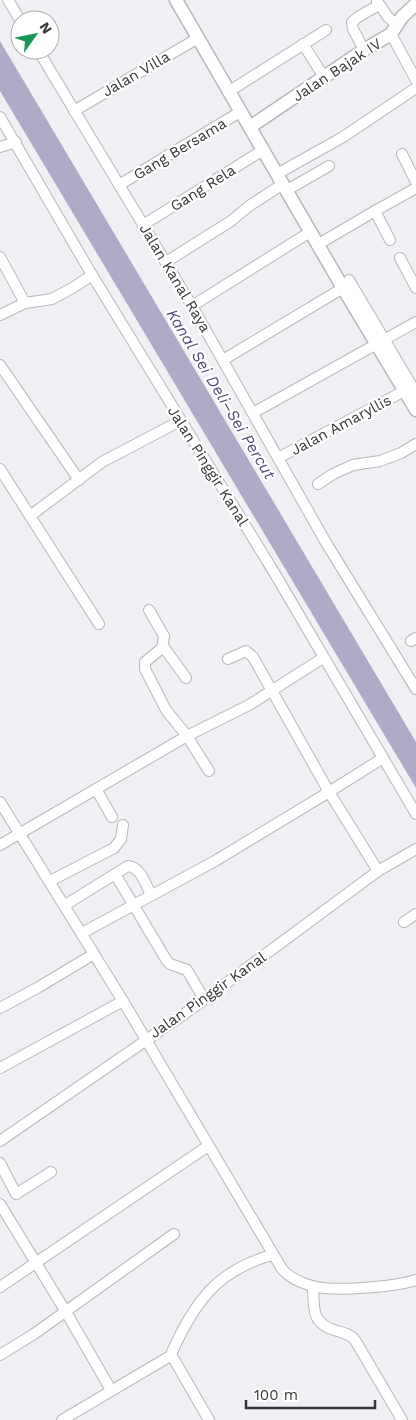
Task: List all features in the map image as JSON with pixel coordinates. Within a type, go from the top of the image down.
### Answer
[{"type":"street","points":[[176,0],[317,245],[346,284],[381,342],[410,392],[416,410]]},
{"type":"street","points":[[364,50],[353,29],[352,22],[378,3],[394,29],[416,80]]},
{"type":"street","name":"Jalan Bajak IV","points":[[250,128],[394,29],[416,4]]},
{"type":"street","points":[[228,92],[326,30]]},
{"type":"street","name":"Jalan Villa","points":[[74,111],[198,38]]},
{"type":"street","points":[[303,44],[324,78]]},
{"type":"street","name":"Jalan Kanal Raya","points":[[44,60],[192,306],[325,541],[416,689]]},
{"type":"street","points":[[166,262],[231,221],[343,137],[416,88]]},
{"type":"street","name":"Gang Bersama","points":[[119,185],[240,112]]},
{"type":"street","name":"Jalan Pinggir Kanal","points":[[0,117],[92,275],[271,568],[416,814]]},
{"type":"street","points":[[0,147],[16,142]]},
{"type":"street","name":"Gang Rela","points":[[143,225],[263,150]]},
{"type":"street","points":[[402,154],[416,182]]},
{"type":"street","points":[[282,183],[329,166]]},
{"type":"street","points":[[317,245],[416,188]]},
{"type":"street","points":[[374,211],[390,240]]},
{"type":"street","points":[[192,306],[310,232]]},
{"type":"street","points":[[0,257],[24,303]]},
{"type":"street","points":[[400,258],[412,269],[416,288]]},
{"type":"street","points":[[0,315],[24,303],[52,299],[92,275]]},
{"type":"street","points":[[222,360],[346,284]]},
{"type":"street","points":[[253,413],[416,322]]},
{"type":"street","points":[[0,365],[80,480]]},
{"type":"street","name":"Jalan Amaryllis","points":[[278,458],[410,392]]},
{"type":"street","points":[[30,516],[102,462],[180,421]]},
{"type":"street","points":[[318,484],[333,474],[353,465],[380,461],[416,444]]},
{"type":"street","points":[[0,468],[99,624]]},
{"type":"street","points":[[149,610],[164,636],[163,646],[145,662],[145,669],[166,710],[209,771]]},
{"type":"street","points":[[163,646],[186,678]]},
{"type":"street","points":[[228,658],[242,652],[248,652],[253,657],[329,792],[378,871]]},
{"type":"street","points":[[0,846],[186,736],[249,705],[323,658]]},
{"type":"street","points":[[82,933],[215,861],[382,758]]},
{"type":"street","points":[[96,789],[112,817]]},
{"type":"street","points":[[0,802],[124,1001],[208,1146],[285,1273],[313,1286],[348,1288],[376,1287],[416,1280]]},
{"type":"street","points":[[50,881],[114,848],[121,839],[123,825]]},
{"type":"street","name":"Jalan Pinggir Kanal","points":[[0,1141],[204,999],[378,871],[416,849]]},
{"type":"street","points":[[65,905],[128,866],[134,867],[139,872],[151,895]]},
{"type":"street","points":[[116,874],[167,961],[186,970],[204,999]]},
{"type":"street","points":[[404,922],[416,914]]},
{"type":"street","points":[[0,1008],[94,954]]},
{"type":"street","points":[[0,1068],[124,1001]]},
{"type":"street","points":[[0,1288],[35,1262],[208,1146]]},
{"type":"street","points":[[0,1163],[16,1194],[51,1172]]},
{"type":"street","points":[[0,1204],[111,1390]]},
{"type":"street","points":[[0,1355],[66,1312],[174,1234]]},
{"type":"street","points":[[62,1420],[172,1355],[192,1312],[210,1289],[240,1267],[272,1254]]},
{"type":"street","points":[[313,1286],[315,1314],[318,1320],[328,1328],[347,1334],[355,1340],[402,1420]]},
{"type":"street","points":[[172,1355],[209,1420]]},
{"type":"shaded area","points":[[0,41],[416,742],[416,788],[0,91]]},
{"type":"water label","name":"Kanal Sei Deli–Sei Percut","points":[[221,394]]}]
